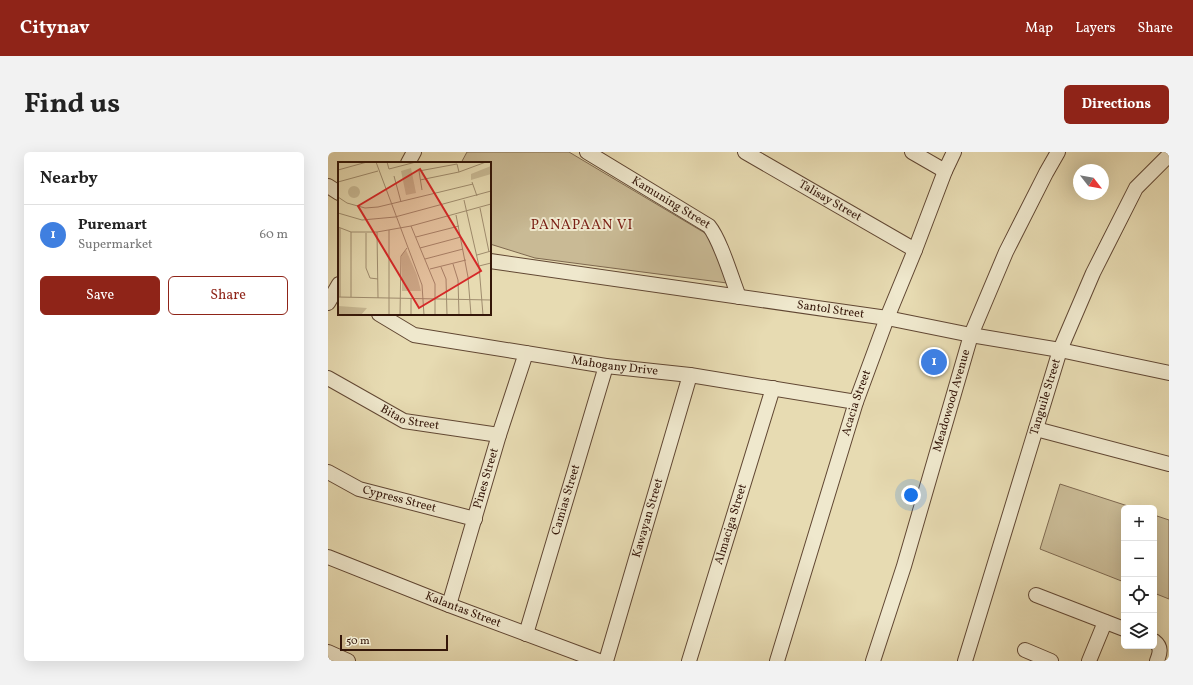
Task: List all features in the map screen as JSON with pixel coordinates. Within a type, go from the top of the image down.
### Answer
[{"type":"street","points":[[409,162],[414,152]]},
{"type":"street","name":"Kamuning Street","points":[[587,152],[709,226],[718,242],[739,297]]},
{"type":"street","name":"Talisay Street","points":[[745,152],[915,250]]},
{"type":"street","points":[[912,152],[944,171]]},
{"type":"street","name":"Acacia Street","points":[[778,661],[856,402],[944,171],[954,152]]},
{"type":"street","name":"Meadowood Avenue","points":[[873,661],[904,566],[971,335],[1006,252],[1058,152]]},
{"type":"street","name":"Tanguile Street","points":[[965,661],[1060,350],[1093,273],[1136,188],[1169,155]]},
{"type":"street","points":[[328,186],[338,192]]},
{"type":"street","name":"Santol Street","points":[[491,260],[887,318],[971,335],[1060,350],[1169,373]]},
{"type":"street","points":[[328,303],[336,287]]},
{"type":"street","name":"Mahogany Drive","points":[[381,315],[414,335],[606,366],[690,375],[856,402]]},
{"type":"street","name":"Pines Street","points":[[449,605],[499,435],[526,353]]},
{"type":"street","name":"Camias Street","points":[[526,634],[606,366]]},
{"type":"street","name":"Kawayan Street","points":[[606,661],[690,375]]},
{"type":"street","name":"Bitao Street","points":[[328,378],[404,421],[499,435]]},
{"type":"street","name":"Almaciga Street","points":[[689,661],[773,388]]},
{"type":"street","points":[[1036,428],[1169,464]]},
{"type":"street","name":"Cypress Street","points":[[328,472],[360,489],[474,519]]},
{"type":"street","name":"Kalantas Street","points":[[328,557],[449,605],[599,661]]},
{"type":"street","points":[[1036,595],[1121,628]]},
{"type":"street","points":[[1089,661],[1104,622]]},
{"type":"street","points":[[1157,644],[1160,650],[1157,661]]},
{"type":"street","points":[[1025,650],[1051,661]]},
{"type":"street","points":[[328,652],[348,661]]},
{"type":"shaded area","points":[[467,152],[569,152],[715,239],[727,283],[535,258],[491,244],[491,162],[462,162]]},
{"type":"shaded area","points":[[1060,484],[1125,505],[1121,505],[1121,581],[1040,549]]},
{"type":"shaded area","points":[[1157,516],[1169,520],[1169,599],[1157,594]]},
{"type":"place","name":"Puremart","points":[[934,362]]},
{"type":"district","name":"PANAPAAN VI","points":[[582,225]]}]
